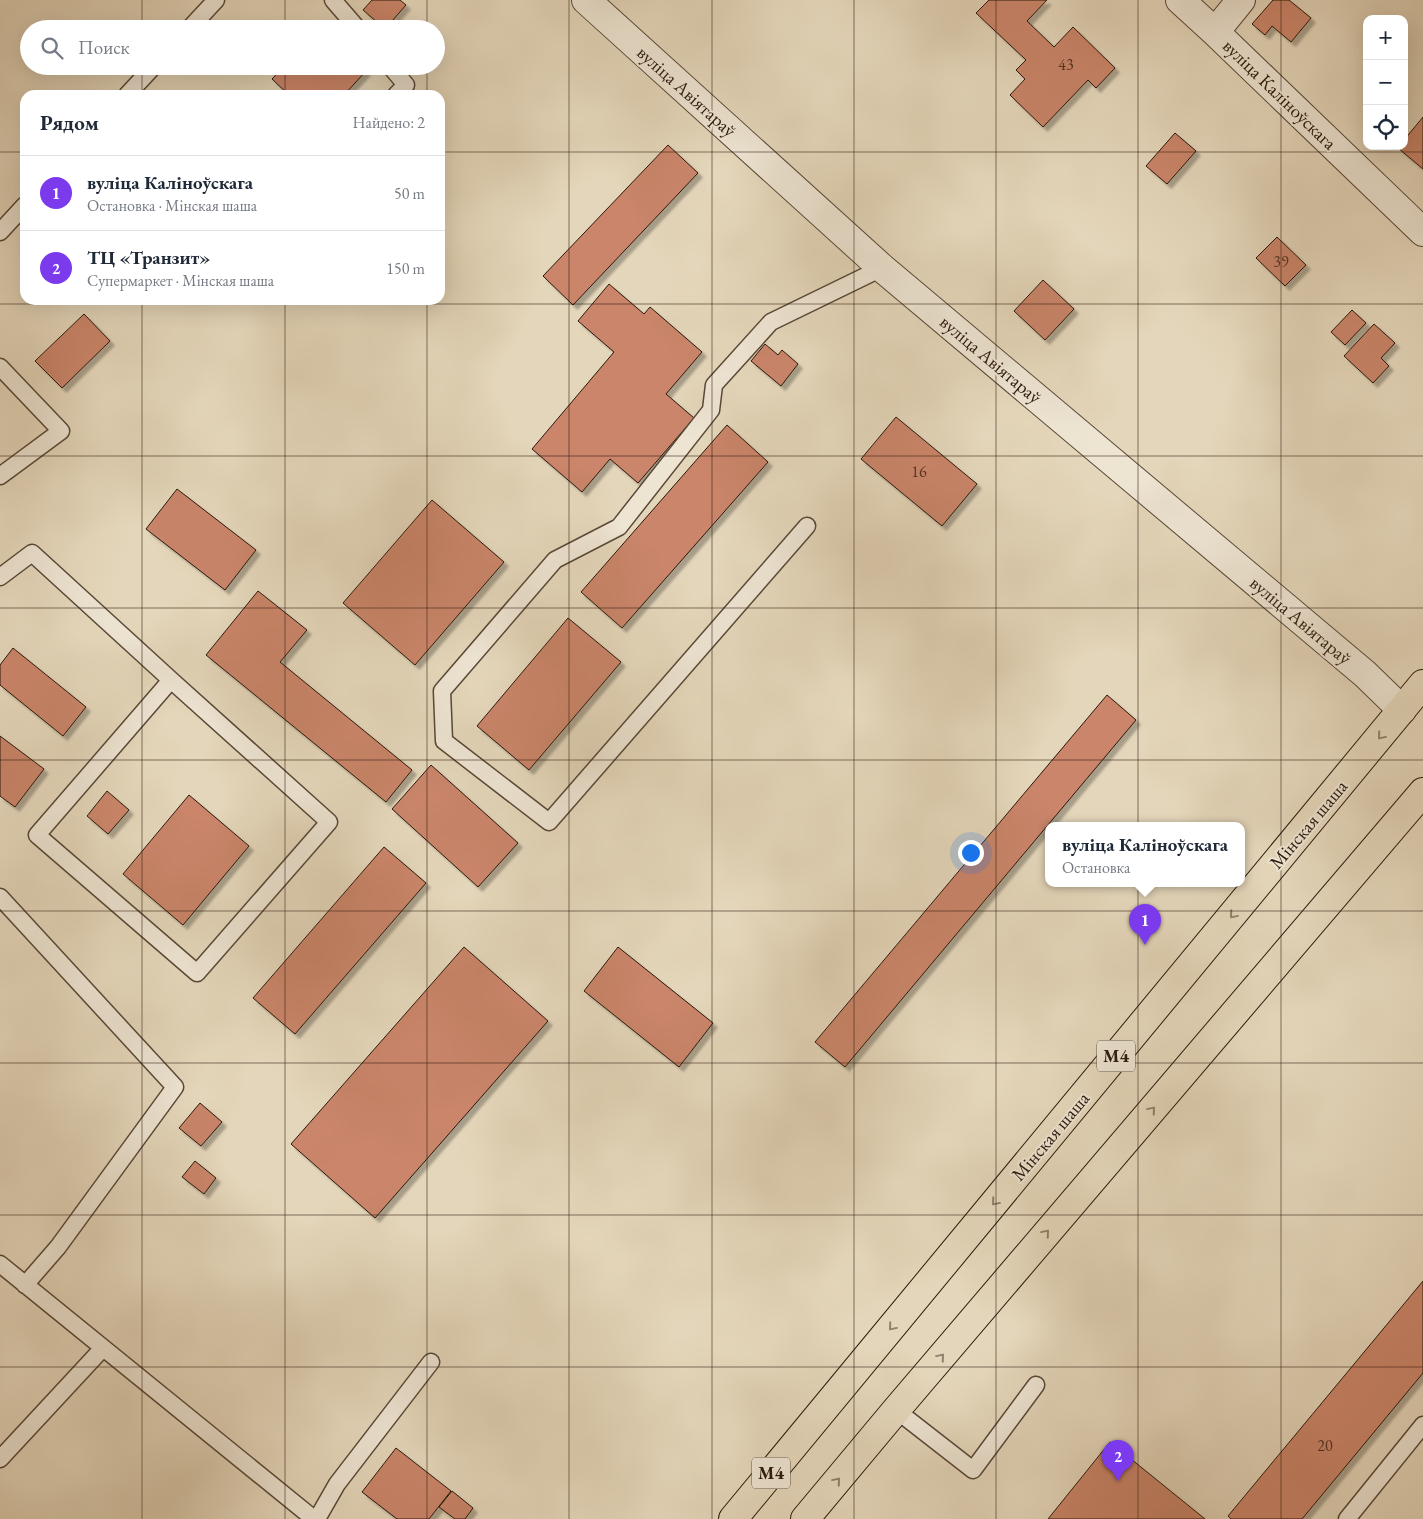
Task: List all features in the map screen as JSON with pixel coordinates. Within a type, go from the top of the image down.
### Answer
[{"type":"main road","name":"Мінская шаша","points":[[733,1519],[1423,684]]},
{"type":"main road","points":[[806,1519],[896,1410],[1423,792]]},
{"type":"street","name":"вуліца Авіятараў","points":[[586,0],[882,268],[1358,668],[1402,710]]},
{"type":"street","name":"вуліца Каліноўскага","points":[[1180,0],[1423,232]]},
{"type":"street","points":[[1215,32],[1241,0]]},
{"type":"lane","points":[[197,20],[216,0]]},
{"type":"lane","points":[[332,0],[350,20]]},
{"type":"lane","points":[[132,90],[146,75]]},
{"type":"lane","points":[[398,75],[406,85],[401,90]]},
{"type":"lane","points":[[0,232],[20,210]]},
{"type":"lane","points":[[808,526],[549,822],[444,741],[442,691],[554,560],[619,528],[711,410],[714,385],[770,322],[882,268]]},
{"type":"lane","points":[[0,366],[61,431],[0,476]]},
{"type":"lane","points":[[0,578],[32,553],[329,822],[197,972],[37,835],[170,680]]},
{"type":"lane","points":[[0,897],[175,1087],[58,1247],[25,1286]]},
{"type":"lane","points":[[0,1264],[316,1519],[337,1484],[431,1362]]},
{"type":"lane","points":[[0,1459],[103,1348]]},
{"type":"lane","points":[[896,1410],[973,1470],[1036,1385]]},
{"type":"lane","points":[[1347,1519],[1423,1425]]},
{"type":"building","points":[[372,0],[400,0],[406,5],[393,20],[375,20],[363,10]]},
{"type":"building","points":[[989,0],[1047,0],[1027,21],[1054,47],[1073,27],[1115,68],[1096,88],[1088,80],[1043,127],[1010,95],[1025,79],[1016,70],[1026,60],[976,13]]},
{"type":"building","points":[[1273,0],[1289,0],[1311,18],[1291,42],[1272,26],[1265,35],[1252,24]]},
{"type":"building","points":[[276,75],[362,75],[349,90],[284,90],[272,79]]},
{"type":"building","points":[[1423,117],[1423,169],[1400,150],[1408,150],[1408,135]]},
{"type":"building","points":[[1175,133],[1196,151],[1167,184],[1146,166]]},
{"type":"building","points":[[668,145],[698,173],[573,305],[543,276]]},
{"type":"building","points":[[1277,237],[1306,265],[1285,286],[1256,258]]},
{"type":"building","points":[[1043,280],[1074,309],[1045,340],[1014,311]]},
{"type":"building","points":[[609,284],[644,314],[650,307],[702,352],[666,394],[694,418],[638,483],[610,459],[582,492],[532,449],[614,352],[578,321]]},
{"type":"building","points":[[1352,310],[1366,323],[1345,345],[1331,332]]},
{"type":"building","points":[[84,314],[110,341],[62,388],[35,361]]},
{"type":"building","points":[[1374,324],[1395,343],[1381,358],[1389,366],[1373,383],[1344,356]]},
{"type":"building","points":[[765,344],[778,355],[782,350],[798,364],[781,386],[751,361]]},
{"type":"building","points":[[896,417],[977,484],[942,526],[861,459]]},
{"type":"building","points":[[727,425],[768,462],[622,628],[581,592]]},
{"type":"building","points":[[177,489],[256,550],[225,590],[146,529]]},
{"type":"building","points":[[432,500],[504,562],[415,665],[343,603]]},
{"type":"building","points":[[258,591],[307,630],[280,662],[412,770],[386,802],[206,655]]},
{"type":"building","points":[[568,618],[621,662],[529,770],[477,726]]},
{"type":"building","points":[[13,648],[86,707],[63,736],[0,685],[0,665]]},
{"type":"building","points":[[1107,695],[1136,720],[1050,822],[1045,822],[1045,829],[845,1067],[815,1042]]},
{"type":"building","points":[[0,736],[44,769],[15,807],[0,796]]},
{"type":"building","points":[[431,765],[518,843],[478,887],[392,809]]},
{"type":"building","points":[[107,791],[129,810],[108,834],[87,816]]},
{"type":"building","points":[[189,795],[249,846],[183,925],[123,874]]},
{"type":"building","points":[[384,847],[426,883],[295,1034],[253,998]]},
{"type":"building","points":[[464,947],[548,1021],[375,1218],[291,1144]]},
{"type":"building","points":[[618,947],[713,1023],[679,1067],[584,991]]},
{"type":"building","points":[[200,1103],[222,1122],[201,1146],[179,1128]]},
{"type":"building","points":[[195,1161],[216,1178],[204,1194],[182,1177]]},
{"type":"building","points":[[1423,1281],[1423,1373],[1302,1519],[1231,1519],[1228,1516]]},
{"type":"building","points":[[1110,1442],[1205,1519],[1048,1519]]},
{"type":"building","points":[[396,1448],[451,1491],[429,1519],[397,1519],[362,1492]]},
{"type":"building","points":[[452,1491],[473,1508],[465,1519],[455,1519],[439,1507]]},
{"type":"place","name":"вуліца Каліноўскага","points":[[1145,945]]},
{"type":"place","name":"ТЦ «Транзит»","points":[[1118,1481]]}]
